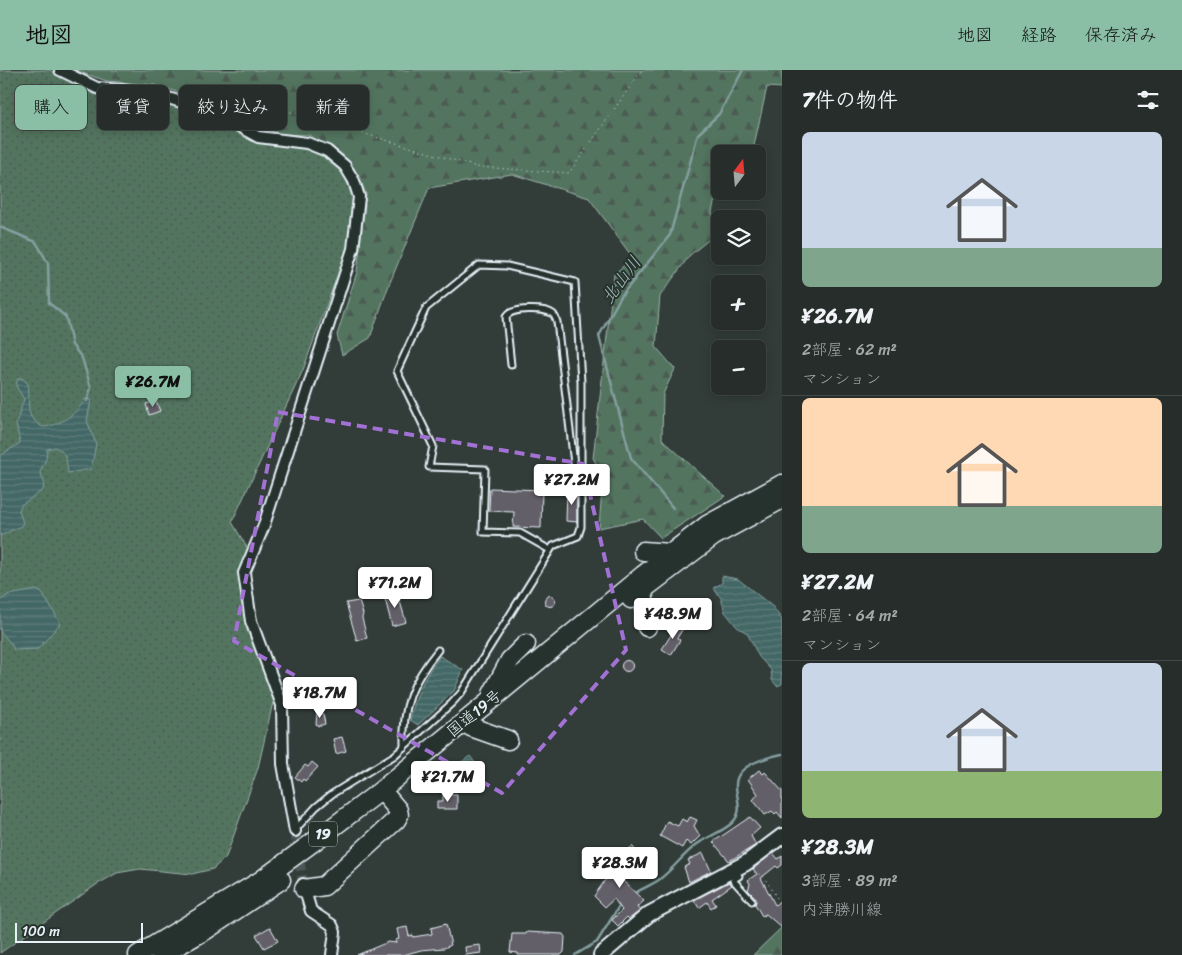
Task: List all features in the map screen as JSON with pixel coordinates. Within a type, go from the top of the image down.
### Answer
[{"type":"highway","name":"国道19号","points":[[138,955],[260,881],[300,852],[379,792],[707,525],[782,484]]},
{"type":"highway","name":"国道19号","points":[[161,955],[206,930],[260,896],[322,851],[471,727],[643,590],[714,536],[782,499]]},
{"type":"highway","points":[[642,551],[670,554]]},
{"type":"highway","points":[[643,590],[647,626]]},
{"type":"highway","points":[[488,702],[510,660],[526,644]]},
{"type":"highway","points":[[471,727],[508,740]]},
{"type":"highway","points":[[304,887],[324,886],[396,820],[399,815],[398,810],[388,798]]},
{"type":"main road","points":[[601,955],[649,914],[746,862],[782,836]]},
{"type":"street","points":[[60,70],[97,88],[149,92],[213,112],[258,136],[307,143],[328,151],[345,166],[354,181],[359,197],[359,212],[353,250],[263,528],[244,573],[251,621],[282,705],[282,764],[295,831]]},
{"type":"street","points":[[304,887],[311,911],[332,925],[335,932],[332,955]]},
{"type":"lane","points":[[295,831],[316,807],[332,794],[404,747],[461,694],[550,550],[553,546],[578,536],[581,527],[581,382],[575,282],[507,266],[478,265],[426,308],[397,371],[433,446],[429,467],[485,469],[484,532],[520,533],[550,550]]},
{"type":"lane","points":[[511,365],[506,317],[509,312],[514,310],[553,314],[557,322],[575,472],[581,482]]},
{"type":"lane","points":[[404,747],[403,722],[410,694],[420,672],[438,650]]},
{"type":"lane","points":[[733,869],[739,876],[733,880],[752,901]]},
{"type":"path","points":[[287,110],[477,167],[569,173],[642,70]]},
{"type":"path","points":[[746,862],[752,871],[764,877],[779,901],[782,902]]},
{"type":"highlighted area","points":[[278,412],[583,464],[626,650],[502,793],[234,641]]},
{"type":"green space","points":[[0,70],[50,70],[78,85],[15,85],[15,130],[87,130],[87,89],[97,92],[97,130],[169,130],[169,102],[179,105],[179,130],[240,130],[260,141],[281,146],[308,148],[330,159],[345,176],[354,202],[349,243],[303,370],[232,522],[249,551],[243,569],[241,601],[246,620],[268,674],[274,698],[258,768],[226,857],[213,869],[192,874],[140,869],[117,873],[96,885],[0,953]]},
{"type":"green space","points":[[73,70],[782,70],[782,88],[767,87],[754,145],[711,145],[711,200],[715,200],[711,210],[711,238],[690,255],[660,296],[656,347],[675,369],[663,394],[662,439],[725,496],[661,538],[643,519],[599,528],[603,476],[593,458],[614,274],[633,258],[589,198],[512,174],[429,188],[389,285],[370,338],[342,355],[337,335],[357,272],[366,194],[358,175],[339,152],[309,135],[279,134],[269,130],[287,130],[287,85],[179,85],[179,93],[169,89],[169,85],[107,81]]},
{"type":"green space","points":[[782,927],[782,955],[753,955]]},
{"type":"water","points":[[18,378],[22,378],[28,384],[30,414],[36,423],[43,427],[55,424],[73,414],[85,399],[91,400],[87,421],[96,444],[91,469],[68,473],[66,458],[62,452],[55,447],[47,449],[46,459],[40,472],[44,482],[43,490],[21,505],[19,511],[23,523],[21,526],[0,536],[0,456],[20,443],[16,424],[24,399],[16,386]]},
{"type":"water","points":[[722,576],[738,579],[773,607],[782,620],[782,684],[777,686],[772,680],[771,670],[759,657],[747,633],[737,627],[725,612],[721,598],[713,588],[722,583]]},
{"type":"water","points":[[37,590],[42,593],[60,622],[59,625],[38,649],[14,650],[0,631],[0,601],[8,595]]},
{"type":"water","points":[[440,656],[463,670],[454,691],[418,725],[410,720],[415,702],[425,678]]},
{"type":"water","points":[[470,756],[479,768],[464,784],[457,775],[450,776],[448,771]]},
{"type":"building","points":[[156,401],[160,411],[149,415],[146,404]]},
{"type":"building","points":[[490,488],[542,490],[541,528],[513,527],[514,512],[489,511]]},
{"type":"building","points":[[567,489],[577,489],[577,522],[566,521]]},
{"type":"building","points":[[397,591],[406,622],[392,626],[384,595]]},
{"type":"building","points":[[548,596],[552,596],[555,601],[554,605],[548,606],[545,603],[545,599]]},
{"type":"building","points":[[359,601],[367,638],[357,641],[346,603]]},
{"type":"building","points":[[678,624],[684,627],[677,638],[680,640],[671,655],[662,649]]},
{"type":"building","points":[[627,660],[633,666],[627,672],[621,666]]},
{"type":"building","points":[[317,712],[323,714],[325,724],[318,726],[316,724]]},
{"type":"building","points":[[342,737],[346,751],[336,754],[333,739]]},
{"type":"building","points":[[312,762],[318,767],[305,781],[303,779],[301,782],[295,777],[305,765],[308,767]]},
{"type":"building","points":[[759,770],[763,774],[765,772],[782,791],[782,818],[777,812],[775,814],[772,811],[765,815],[753,800],[758,794],[748,779]]},
{"type":"building","points":[[443,795],[457,795],[457,809],[437,809],[437,801],[443,801]]},
{"type":"building","points":[[690,817],[697,820],[694,826],[700,836],[691,845],[686,841],[682,848],[660,836],[667,821],[678,826],[682,819],[687,822]]},
{"type":"building","points":[[750,817],[760,828],[751,836],[756,845],[729,861],[713,842]]},
{"type":"building","points":[[632,846],[640,856],[632,863],[631,861],[620,873],[622,874],[619,877],[644,901],[637,907],[640,911],[629,919],[627,917],[618,926],[612,920],[622,910],[614,899],[605,907],[594,896],[606,879],[609,870]]},
{"type":"building","points":[[703,853],[711,871],[689,882],[684,867],[690,864],[688,860]]},
{"type":"building","points":[[773,853],[778,859],[782,856],[782,865],[778,868],[776,866],[761,878],[775,905],[782,899],[782,928],[766,914],[762,916],[755,904],[756,898],[748,890],[750,884],[748,880],[757,874],[753,869]]},
{"type":"building","points":[[729,882],[732,885],[712,899],[716,905],[711,908],[707,902],[699,908],[694,900]]},
{"type":"building","points":[[446,924],[451,945],[444,948],[421,950],[403,955],[357,955],[388,942],[396,943],[395,940],[399,939],[397,929],[407,927],[409,936],[413,935],[413,937],[432,934],[431,928]]},
{"type":"building","points":[[270,927],[278,941],[264,948],[256,935]]},
{"type":"building","points":[[527,932],[563,934],[565,937],[564,952],[561,955],[518,955],[518,953],[510,952],[512,934],[526,934]]},
{"type":"building","points":[[480,945],[481,953],[466,955],[465,947]]},
{"type":"waterway","name":"北山川","points":[[673,508],[631,458],[599,336],[621,296],[670,235],[698,134],[719,114],[743,70]]},
{"type":"waterway","points":[[0,227],[36,242],[48,263],[49,303],[66,317],[72,345],[82,358],[91,388],[87,401]]},
{"type":"waterway","points":[[633,894],[660,879],[696,845],[732,823],[738,814],[737,778],[744,769],[758,761],[782,754]]},
{"type":"waterway","points":[[575,955],[597,942],[621,903]]},
{"type":"tunnel","points":[[295,831],[303,884]]}]
